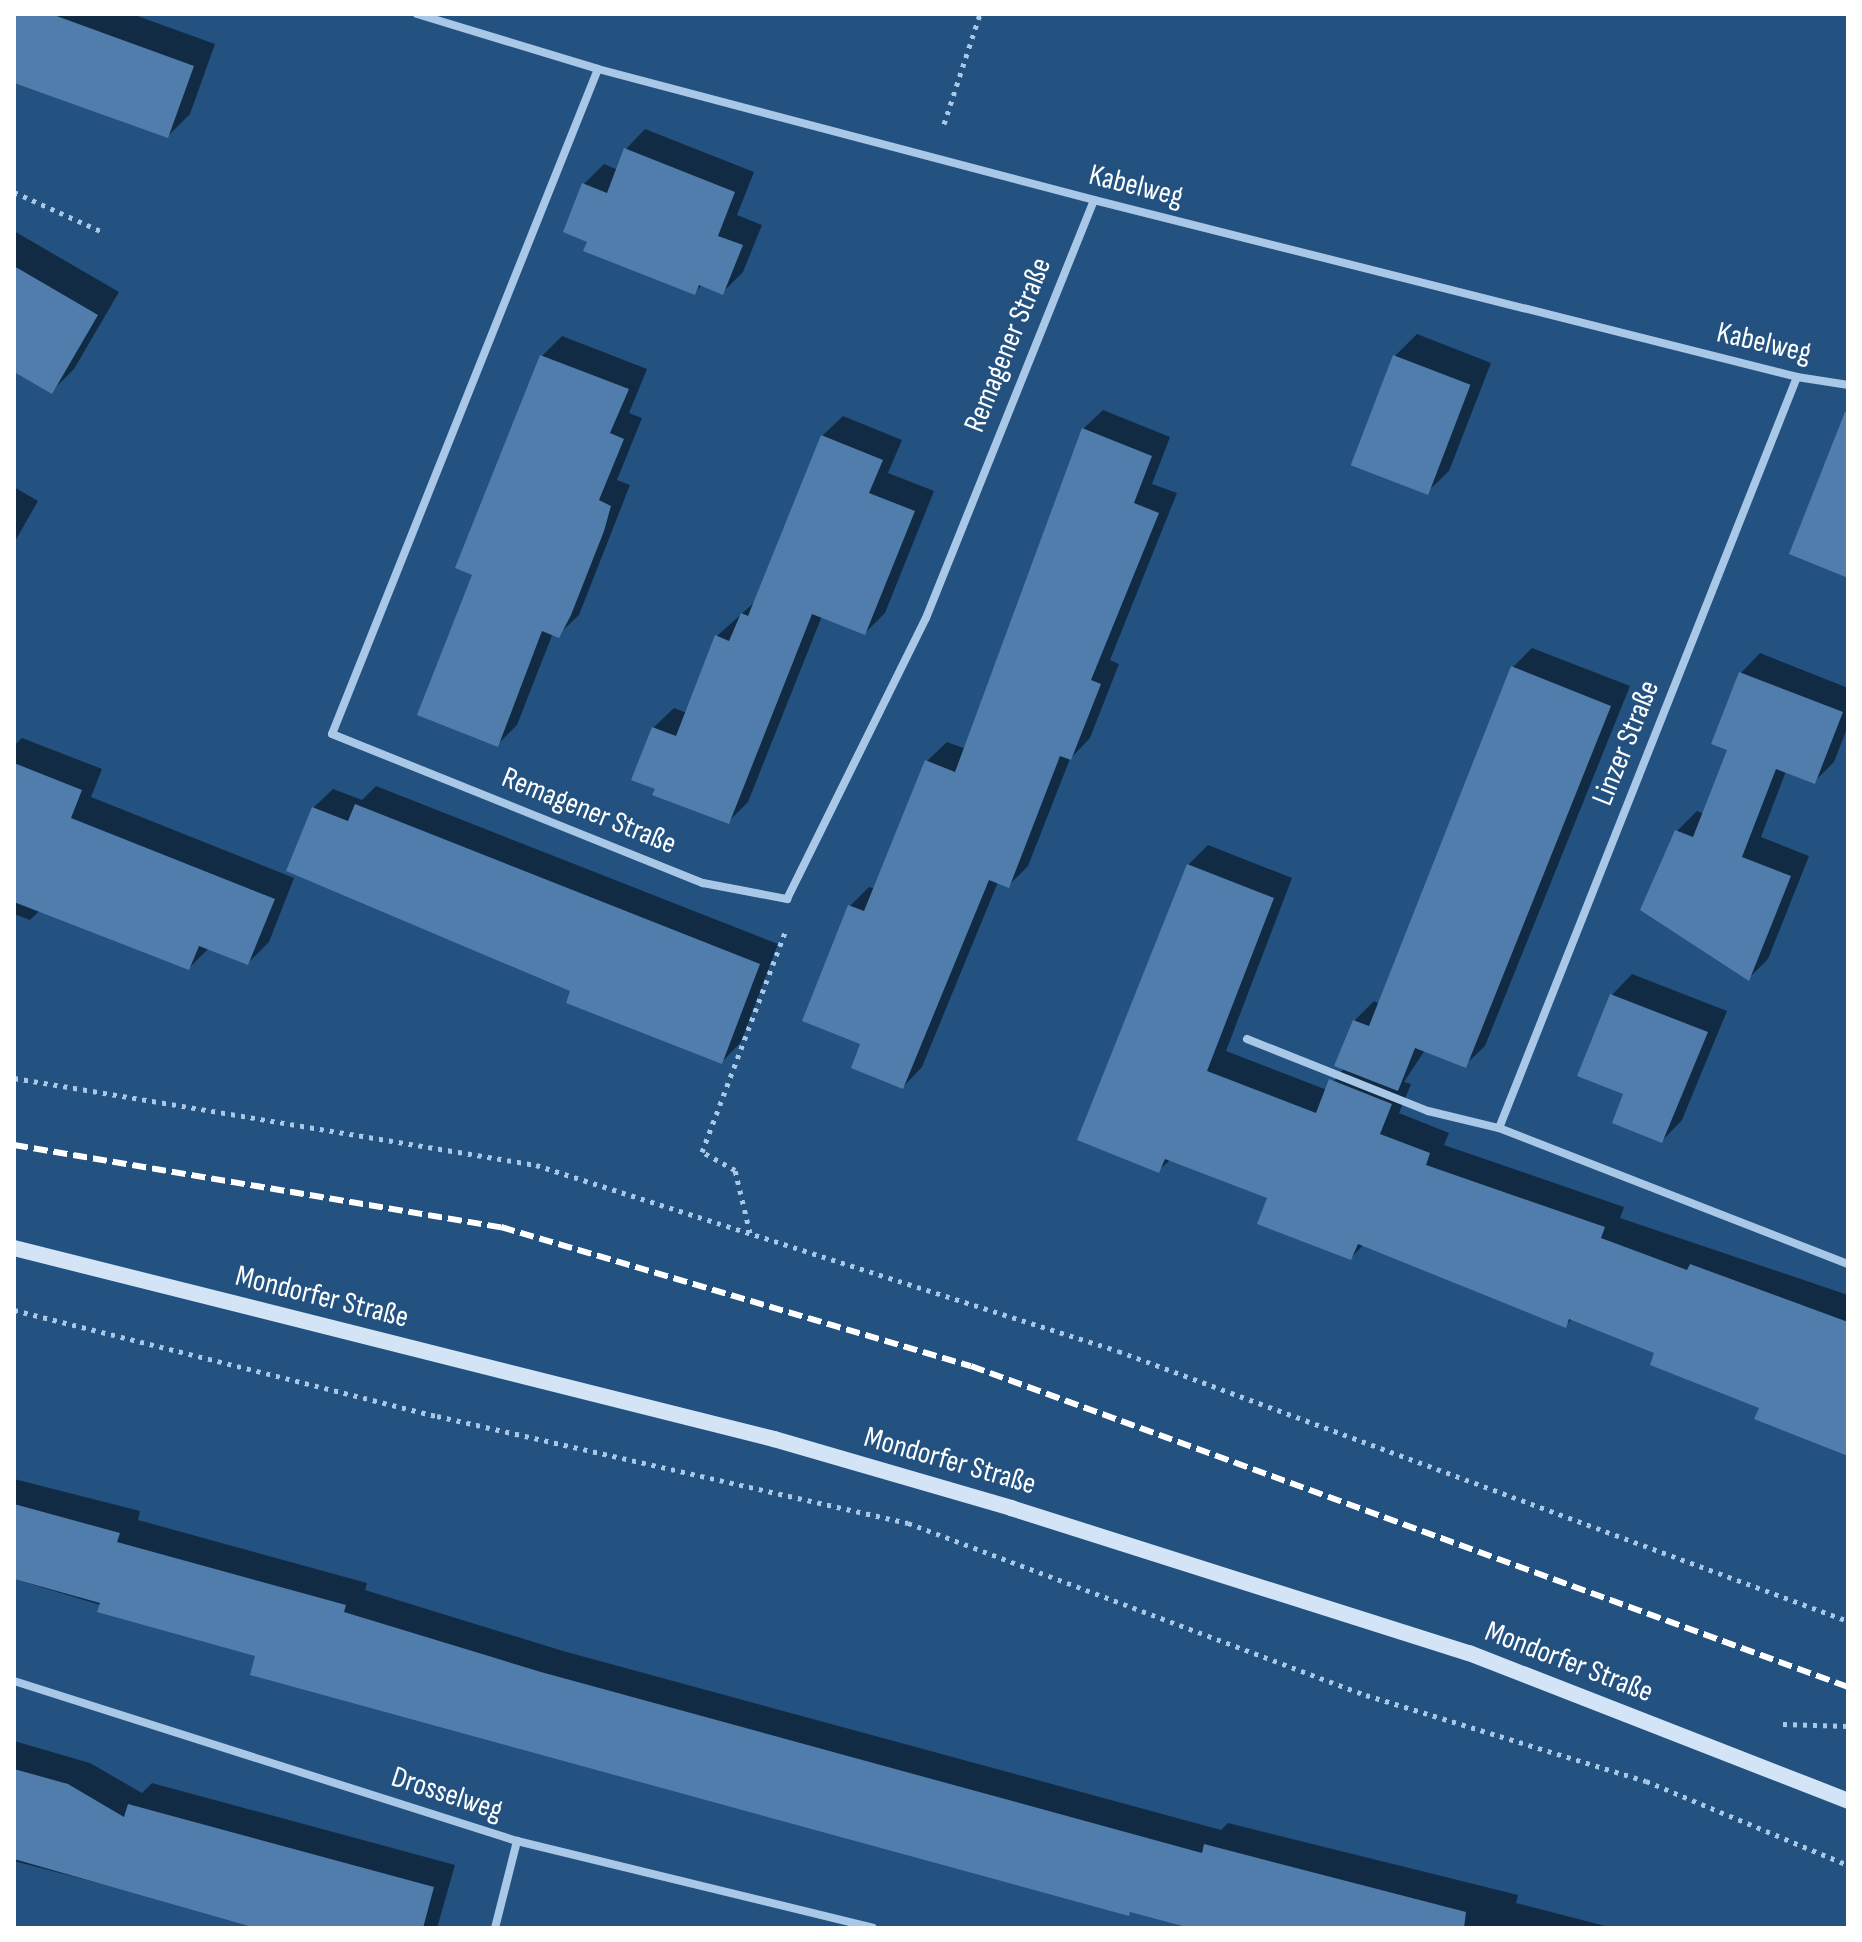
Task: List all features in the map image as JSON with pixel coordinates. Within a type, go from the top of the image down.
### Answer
[{"type":"main road","name":"Mondorfer Straße","points":[[14,1248],[774,1439],[1025,1512],[1469,1653],[1848,1801]]},
{"type":"street","name":"Kabelweg","points":[[417,14],[598,69],[1094,200],[1797,377],[1848,385]]},
{"type":"street","name":"Remagener Straße","points":[[598,69],[332,734],[703,883],[787,899],[926,618],[1094,200]]},
{"type":"street","name":"Linzer Straße","points":[[1499,1128],[1797,377]]},
{"type":"street","points":[[1247,1039],[1428,1111],[1499,1128],[1848,1264]]},
{"type":"street","name":"Drosselweg","points":[[14,1681],[517,1841],[873,1928]]},
{"type":"street","points":[[495,1928],[517,1841]]},
{"type":"path","points":[[934,156],[980,14]]},
{"type":"path","points":[[14,192],[103,232]]},
{"type":"path","points":[[750,1234],[735,1170],[702,1152],[784,944],[787,899]]},
{"type":"path","points":[[14,1078],[536,1165],[1118,1351],[1848,1621]]},
{"type":"path","points":[[14,1310],[437,1416],[908,1523],[1366,1695],[1646,1781],[1848,1865]]},
{"type":"path","points":[[1783,1724],[1848,1726]]},
{"type":"building","points":[[14,14],[51,14],[194,66],[168,138],[14,83]]},
{"type":"building","points":[[624,148],[735,192],[718,236],[743,245],[723,295],[699,285],[695,295],[583,251],[587,242],[563,232],[582,183],[607,193]]},
{"type":"building","points":[[14,266],[98,315],[52,394],[14,372]]},
{"type":"building","points":[[540,355],[629,389],[610,433],[624,439],[599,500],[611,506],[604,531],[571,615],[559,638],[542,631],[498,747],[417,715],[472,575],[455,568]]},
{"type":"building","points":[[1393,355],[1470,385],[1428,495],[1351,465]]},
{"type":"building","points":[[1845,412],[1848,412],[1848,578],[1789,554]]},
{"type":"building","points":[[1082,428],[1152,456],[1134,503],[1159,513],[1091,680],[1101,684],[1071,760],[1060,756],[1009,888],[989,880],[903,1089],[851,1068],[860,1044],[802,1021],[848,905],[864,911],[925,760],[955,772]]},
{"type":"building","points":[[821,435],[883,460],[869,493],[915,511],[865,635],[812,614],[729,824],[652,795],[655,789],[631,780],[652,727],[676,736],[715,635],[729,641],[741,613],[748,616]]},
{"type":"building","points":[[1511,666],[1611,706],[1466,1068],[1415,1048],[1398,1091],[1334,1066],[1353,1020],[1369,1026]]},
{"type":"building","points":[[1739,672],[1843,712],[1815,784],[1776,769],[1742,857],[1791,876],[1749,981],[1640,910],[1675,830],[1693,837],[1727,750],[1711,744]]},
{"type":"building","points":[[14,763],[82,790],[71,818],[275,899],[248,965],[199,946],[189,970],[14,902]]},
{"type":"building","points":[[355,804],[760,964],[722,1064],[566,1003],[570,991],[286,871],[312,807],[348,821]]},
{"type":"building","points":[[1187,864],[1274,898],[1207,1071],[1316,1113],[1329,1079],[1392,1104],[1380,1134],[1430,1153],[1426,1165],[1605,1227],[1601,1238],[1687,1270],[1690,1264],[1848,1322],[1848,1456],[1754,1419],[1759,1408],[1650,1365],[1654,1353],[1569,1319],[1566,1328],[1358,1244],[1351,1260],[1257,1224],[1267,1198],[1165,1159],[1159,1173],[1077,1140]]},
{"type":"building","points":[[1610,994],[1708,1032],[1662,1143],[1612,1123],[1623,1094],[1577,1076]]},
{"type":"building","points":[[14,1504],[120,1533],[117,1542],[346,1605],[344,1612],[541,1672],[1202,1853],[1204,1844],[1466,1912],[1464,1928],[1190,1928],[1130,1912],[1129,1916],[250,1675],[255,1656],[97,1612],[100,1603],[14,1579]]},
{"type":"building","points":[[14,1769],[68,1784],[124,1817],[128,1804],[434,1887],[423,1928],[256,1928],[14,1859]]},
{"type":"railway","points":[[14,1145],[501,1227],[971,1366],[1848,1687]]}]
